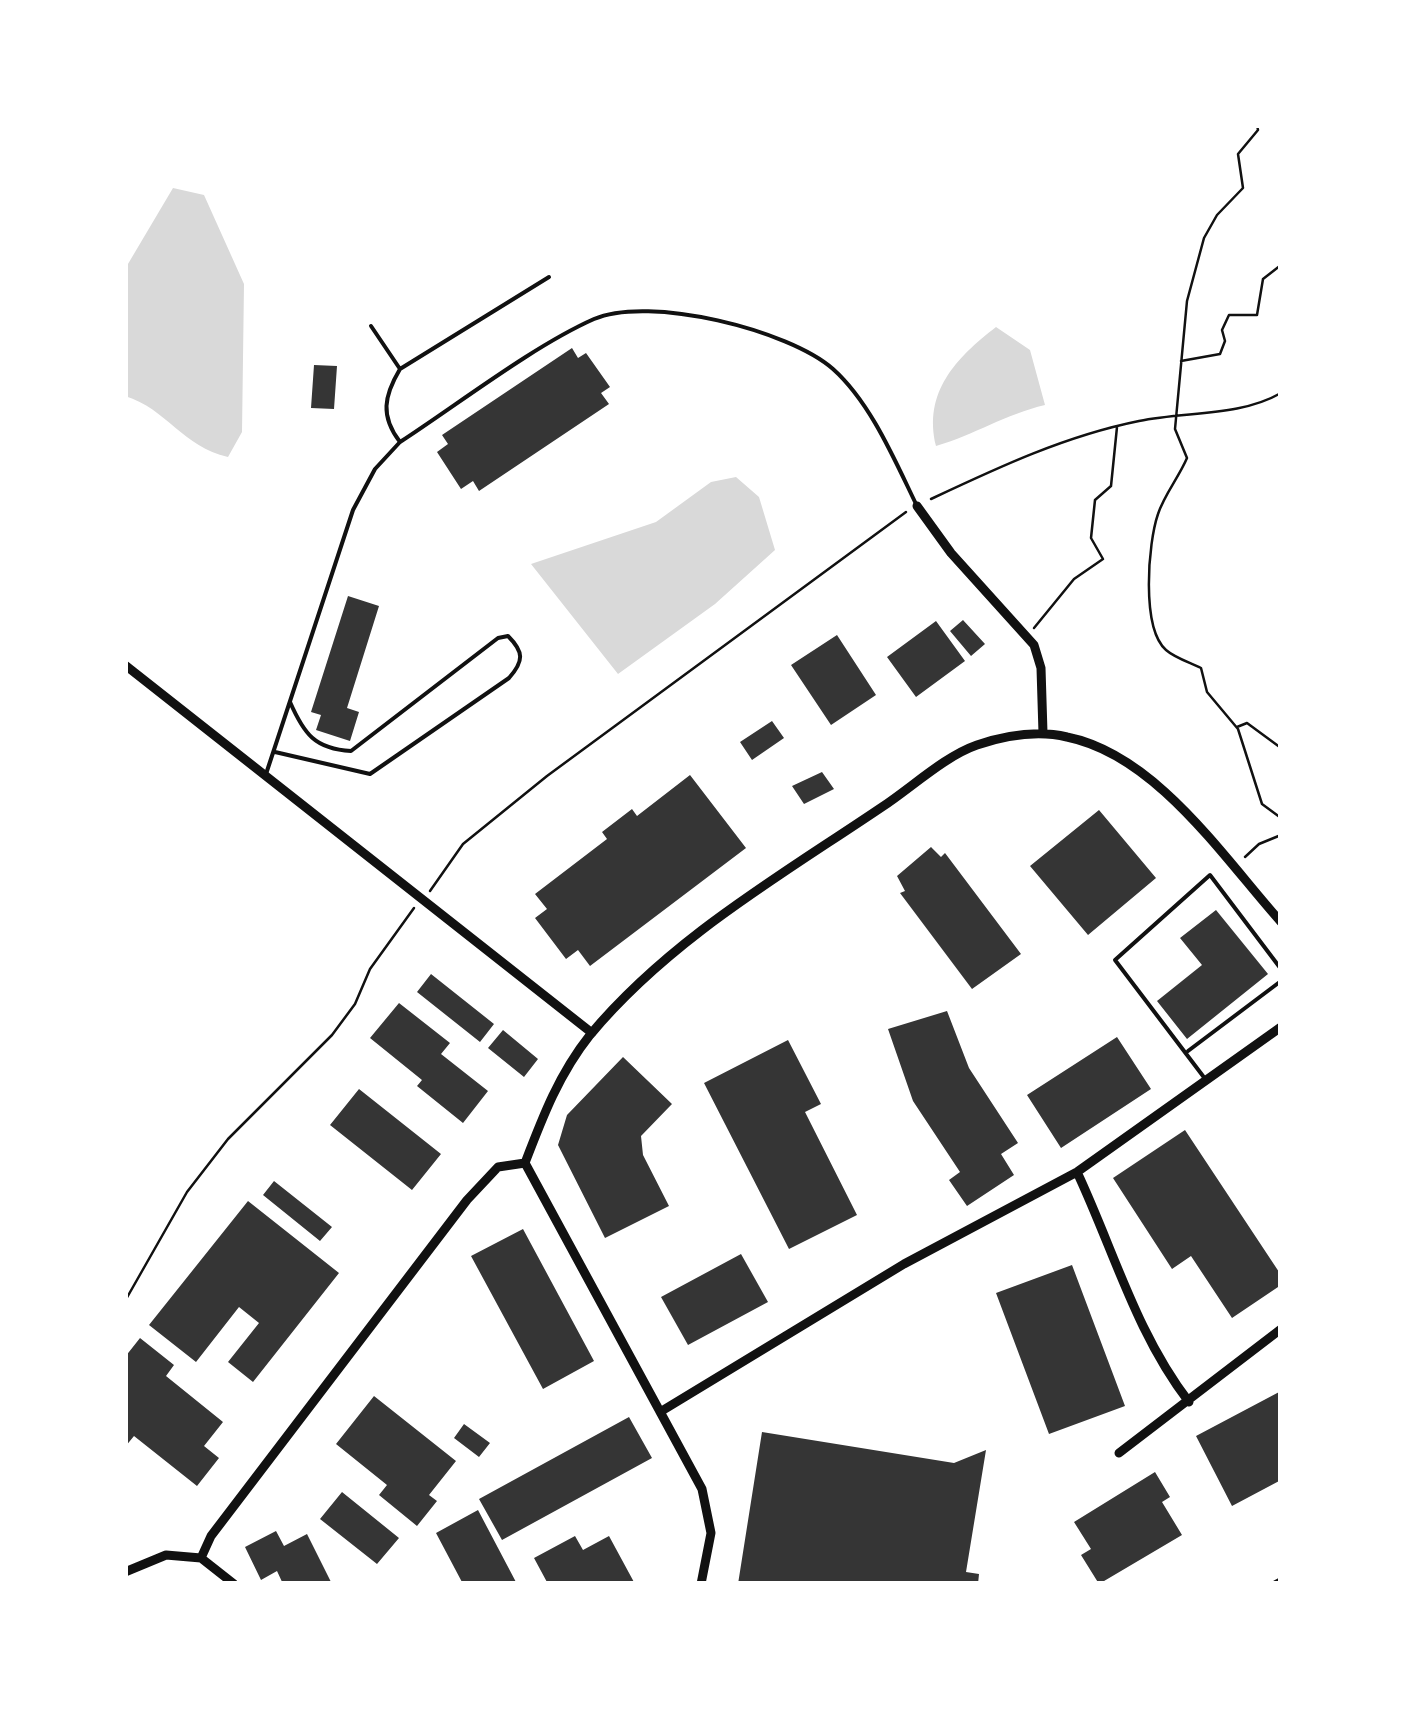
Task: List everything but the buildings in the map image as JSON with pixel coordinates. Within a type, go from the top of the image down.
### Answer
[{"type":"street","points":[[916,506],[951,553],[1027,637],[1041,668],[1043,733]]},
{"type":"street","points":[[125,665],[592,1033]]},
{"type":"street","points":[[700,1584],[711,1532],[702,1489],[525,1162],[557,1081],[592,1033],[692,934],[974,746],[1043,733],[1096,744],[1143,770],[1281,922]]},
{"type":"street","points":[[660,1412],[904,1264],[1076,1172],[1281,1026]]},
{"type":"street","points":[[201,1558],[211,1536],[467,1200],[498,1167],[525,1162]]},
{"type":"street","points":[[1076,1172],[1116,1258],[1136,1318],[1190,1402]]},
{"type":"street","points":[[1119,1453],[1281,1329]]},
{"type":"street","points":[[125,1572],[166,1555],[201,1558],[234,1584]]},
{"type":"lane","points":[[400,442],[389,428],[385,414],[386,392],[400,369],[549,278]]},
{"type":"lane","points":[[266,774],[353,510],[375,469],[400,442],[596,318],[667,310],[712,318],[765,336],[831,367],[854,393],[916,506]]},
{"type":"lane","points":[[371,326],[400,369]]},
{"type":"lane","points":[[273,752],[370,774],[509,678],[521,664],[522,654],[508,636],[498,638],[351,752],[331,750],[312,742],[290,702]]},
{"type":"lane","points":[[1206,1080],[1188,1051],[1115,960],[1210,876],[1281,969]]},
{"type":"lane","points":[[1188,1051],[1281,981]]},
{"type":"path","points":[[1257,125],[1258,130],[1238,154],[1243,188],[1217,215],[1204,238],[1187,301],[1175,429],[1187,458],[1158,510],[1150,545],[1151,622],[1165,650],[1202,668],[1207,692],[1236,726],[1262,804],[1281,818]]},
{"type":"path","points":[[1180,362],[1190,356],[1220,354],[1229,315],[1257,314],[1263,279],[1281,265]]},
{"type":"path","points":[[125,1301],[187,1192],[228,1140],[332,1035],[355,1004],[370,969],[463,844],[547,776],[916,506],[1036,450],[1116,427],[1240,408],[1281,393]]},
{"type":"path","points":[[1027,637],[1074,579],[1103,559],[1091,538],[1095,500],[1111,486],[1116,427]]},
{"type":"path","points":[[1236,726],[1248,723],[1281,748]]},
{"type":"path","points":[[1233,868],[1259,844],[1281,835]]},
{"type":"path","points":[[1270,1584],[1281,1578]]},
{"type":"shaded area","points":[[173,188],[204,195],[244,284],[242,432],[228,457],[199,445],[140,402],[125,396],[125,269]]},
{"type":"shaded area","points":[[996,327],[1030,350],[1045,405],[936,446],[934,409],[946,378],[968,351]]},
{"type":"shaded area","points":[[736,477],[759,497],[775,550],[715,604],[618,674],[531,564],[656,522],[711,482]]}]
